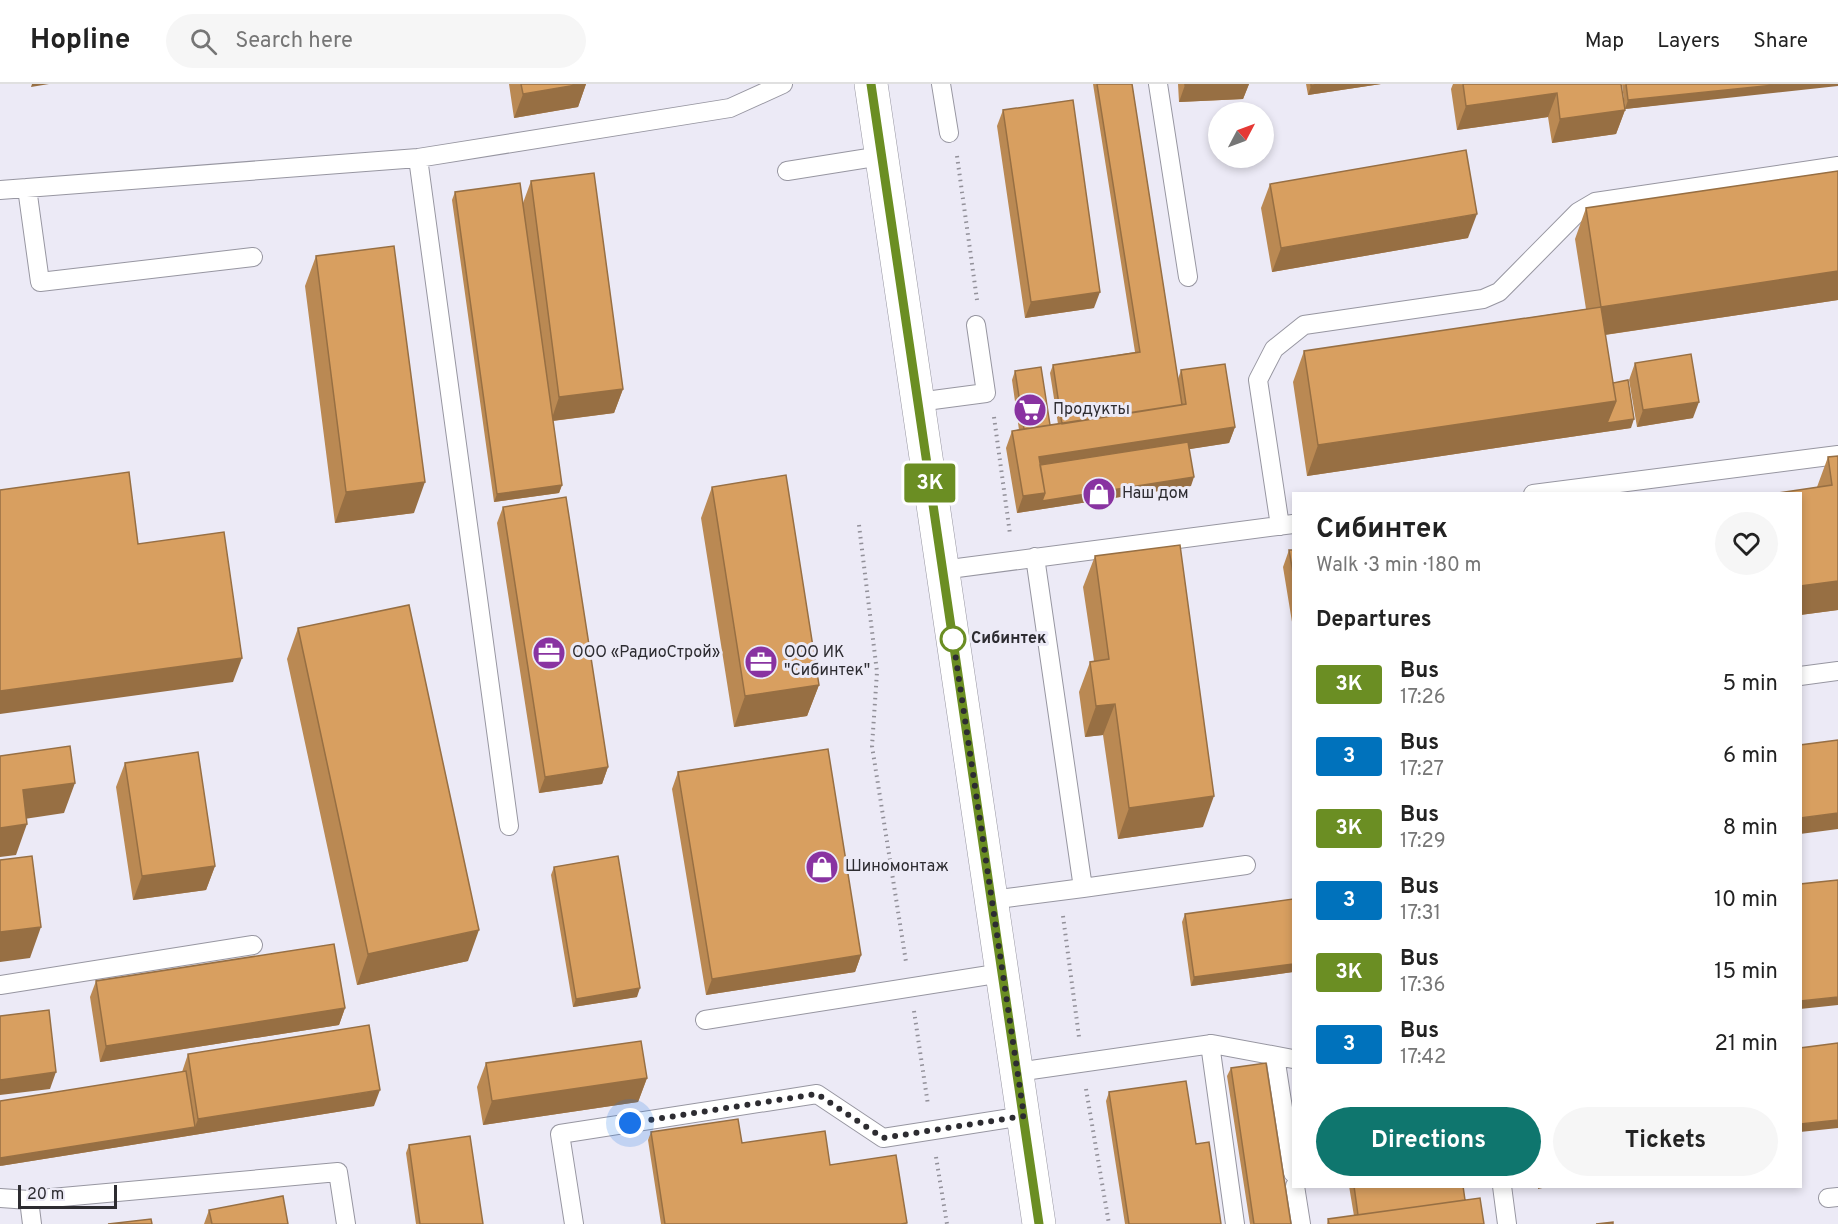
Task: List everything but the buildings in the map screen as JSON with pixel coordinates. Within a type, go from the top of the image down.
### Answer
[{"type":"main road","points":[[871,84],[1040,1224]]},
{"type":"lane","points":[[0,190],[418,158],[730,108],[783,84]]},
{"type":"lane","points":[[942,84],[949,133]]},
{"type":"lane","points":[[1158,84],[1188,277]]},
{"type":"lane","points":[[787,171],[881,156]]},
{"type":"lane","points":[[418,158],[509,826]]},
{"type":"lane","points":[[942,570],[1286,525],[1258,380],[1274,349],[1304,325],[1483,299],[1499,292],[1578,212],[1595,202],[1838,166]]},
{"type":"lane","points":[[27,188],[40,282],[253,257]]},
{"type":"lane","points":[[918,402],[986,393],[976,325]]},
{"type":"lane","points":[[1542,492],[1838,455]]},
{"type":"lane","points":[[1035,557],[1083,888]]},
{"type":"lane","points":[[1802,676],[1838,670]]},
{"type":"lane","points":[[991,900],[1246,865]]},
{"type":"lane","points":[[0,985],[253,945]]},
{"type":"lane","points":[[705,1020],[1002,973]]},
{"type":"lane","points":[[1210,1044],[1235,1224]]},
{"type":"lane","points":[[1017,1072],[1210,1044],[1284,1058],[1292,1160]]},
{"type":"lane","points":[[573,1224],[560,1134],[817,1094],[883,1138],[1024,1116]]},
{"type":"lane","points":[[0,1198],[28,1200],[338,1172],[346,1224]]},
{"type":"lane","points":[[1295,1188],[1301,1224]]},
{"type":"lane","points":[[1502,1188],[1507,1224]]},
{"type":"lane","points":[[28,1200],[32,1224]]},
{"type":"path","points":[[957,155],[978,302]]},
{"type":"path","points":[[993,407],[1006,502]]},
{"type":"path","points":[[859,525],[877,672],[872,746],[947,1224]]},
{"type":"bus line","name":"3К","points":[[871,84],[1039,1224]]},
{"type":"place","name":"Продукты","points":[[1030,410]]},
{"type":"place","name":"Наш дом","points":[[1099,494]]},
{"type":"place","name":"Сибинтек","points":[[953,639]]},
{"type":"place","name":"ООО «РадиоСтрой»","points":[[549,653]]},
{"type":"place","name":"ООО ИК \"Сибинтек\"","points":[[761,662]]},
{"type":"place","name":"Шиномонтаж","points":[[822,867]]},
{"type":"route","points":[[630,1123],[817,1094],[883,1138],[1024,1116],[953,639]]}]
